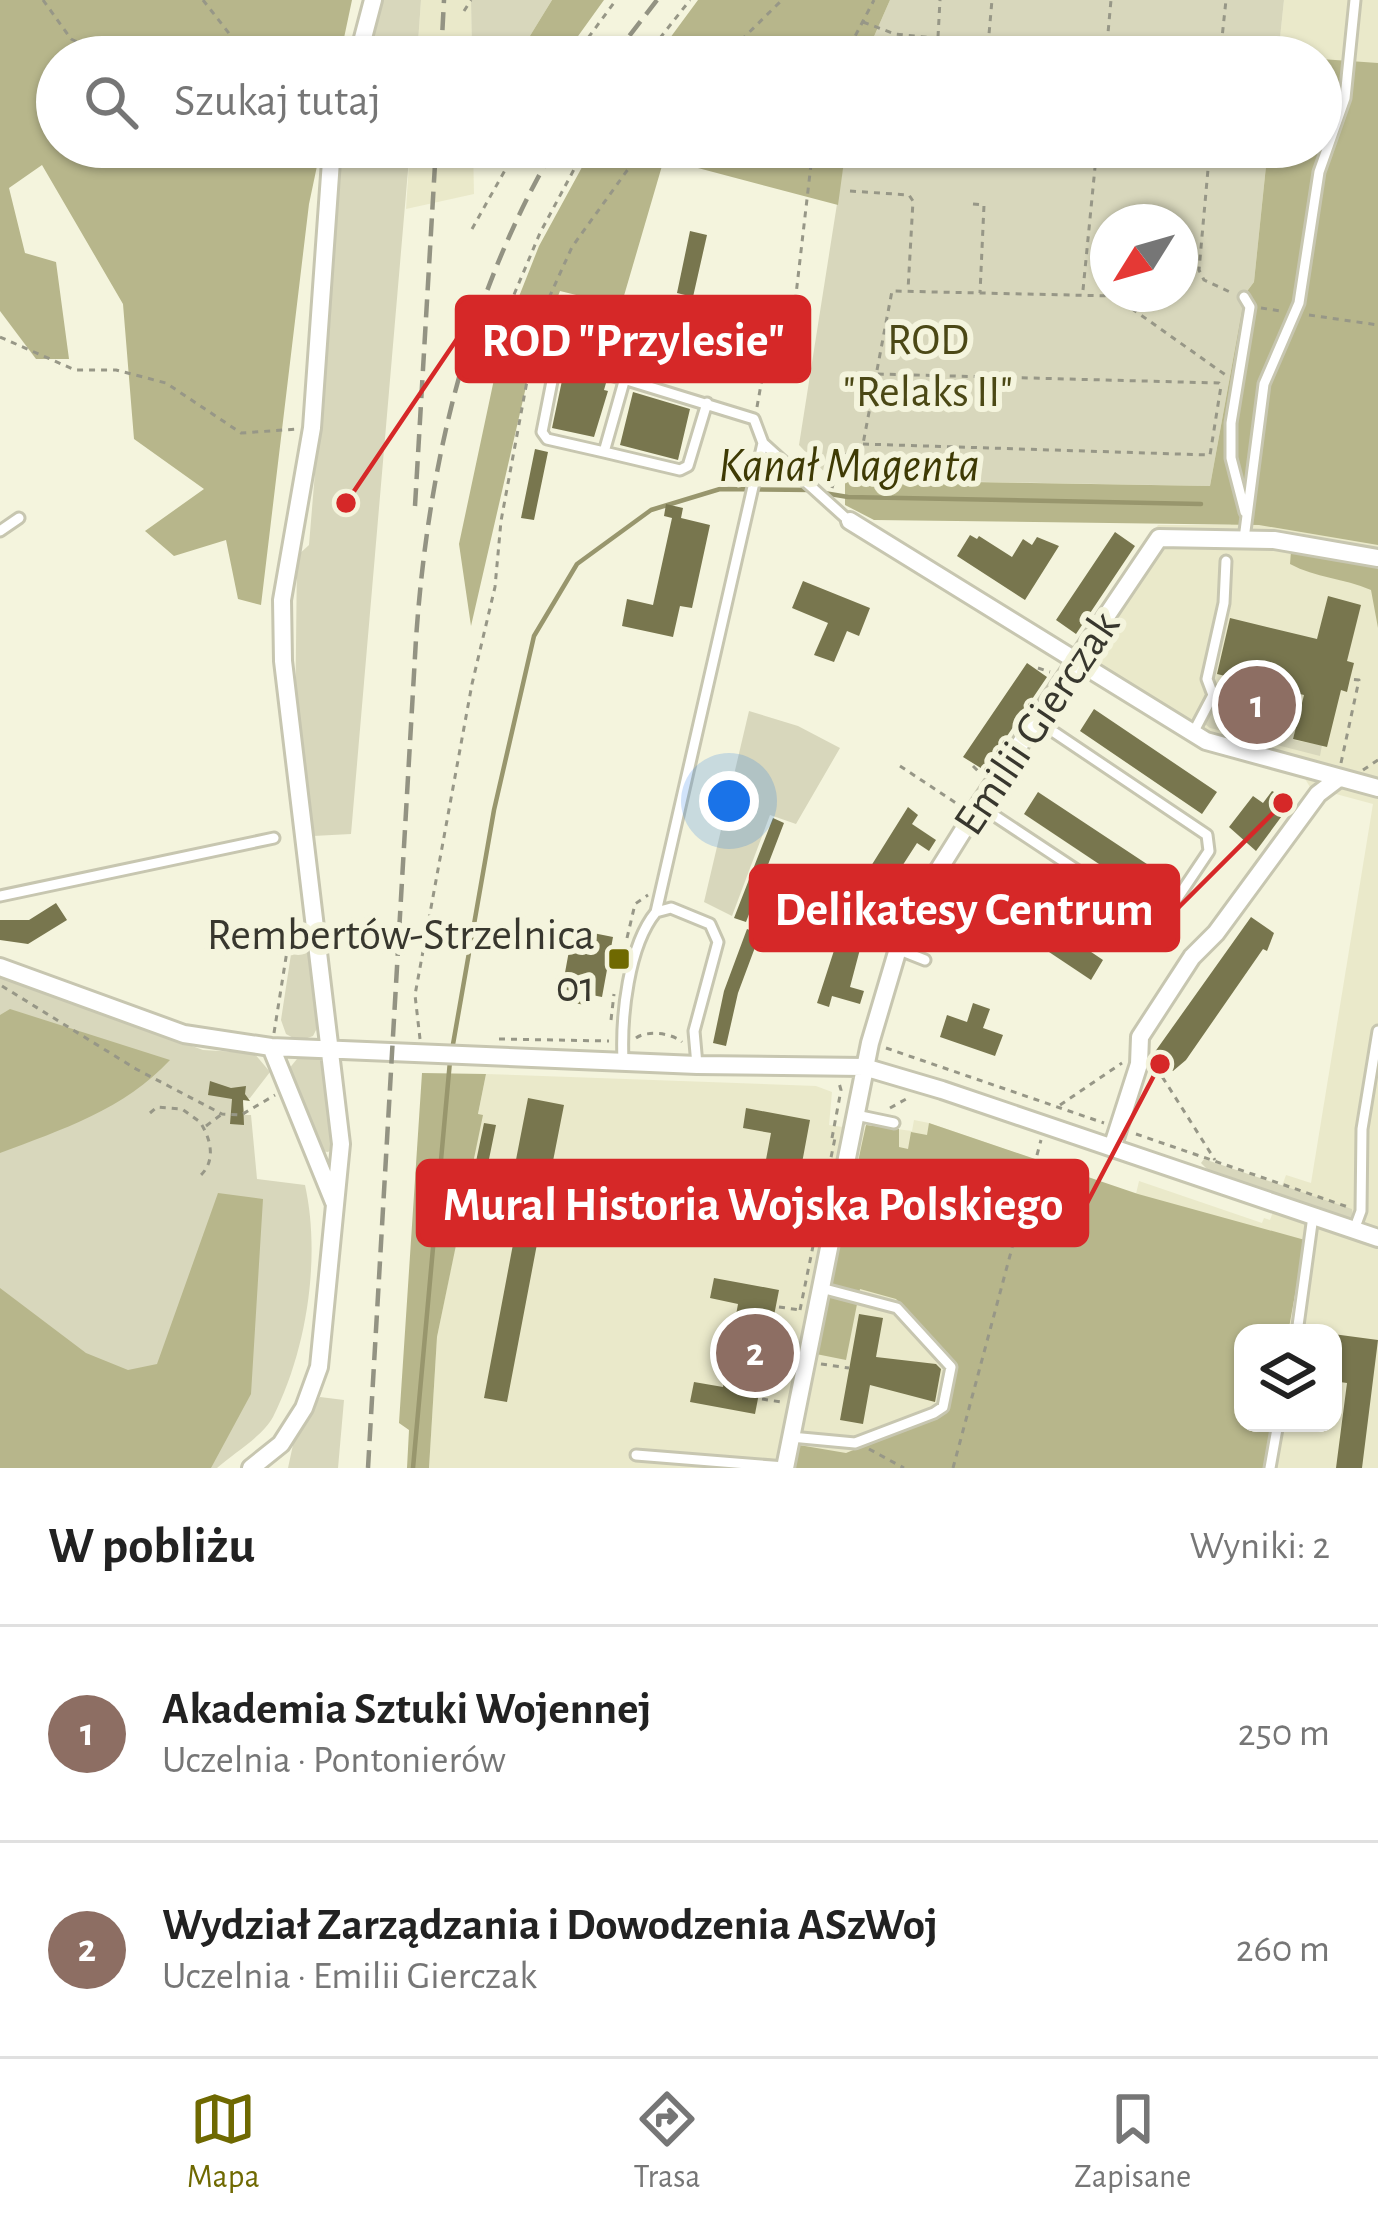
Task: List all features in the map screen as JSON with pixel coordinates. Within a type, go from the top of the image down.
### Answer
[{"type":"street","points":[[364,36],[373,0]]},
{"type":"street","points":[[251,1468],[281,1444],[304,1408],[319,1367],[341,1144],[289,731],[283,600],[312,428],[331,168]]},
{"type":"street","points":[[850,521],[1206,741],[1312,771],[1341,772],[1378,788]]},
{"type":"street","name":"Emilii Gierczak","points":[[785,1468],[865,1067],[896,949],[914,907],[972,807],[1159,538],[1244,539]]},
{"type":"street","points":[[1244,539],[1378,558]]},
{"type":"street","points":[[1312,771],[1318,794]]},
{"type":"street","points":[[1112,1148],[1140,1054],[1140,1037],[1192,957],[1216,933],[1318,794],[1341,772]]},
{"type":"street","points":[[0,967],[184,1034],[272,1047],[623,1060],[698,1055],[865,1067],[1378,1238]]},
{"type":"street","points":[[272,1047],[336,1206]]},
{"type":"lane","points":[[1342,106],[1355,0]]},
{"type":"lane","points":[[1244,539],[1264,384],[1294,313],[1306,268],[1319,168]]},
{"type":"lane","points":[[1247,302],[1231,458],[1247,517]]},
{"type":"lane","points":[[565,361],[559,350],[568,323],[618,336],[623,344],[604,452]]},
{"type":"lane","points":[[707,403],[688,466],[680,470],[547,439],[542,432],[555,366],[565,361],[620,376],[750,416],[763,443],[850,521]]},
{"type":"lane","points":[[623,1060],[621,1040],[641,932],[656,911],[763,443]]},
{"type":"lane","points":[[829,503],[833,483]]},
{"type":"lane","points":[[0,531],[19,518]]},
{"type":"lane","points":[[1193,733],[1213,695],[1207,679],[1224,603],[1226,561]]},
{"type":"lane","points":[[1213,695],[1292,715]]},
{"type":"lane","points":[[972,807],[1149,918],[1164,918],[1209,850],[1207,835],[1036,720]]},
{"type":"lane","points":[[0,896],[274,838]]},
{"type":"lane","points":[[656,911],[671,908],[700,917],[716,932],[712,974],[694,1031],[698,1055]]},
{"type":"lane","points":[[896,949],[926,960]]},
{"type":"lane","points":[[1354,1230],[1360,1211],[1362,1129],[1378,1031]]},
{"type":"lane","points":[[856,1115],[894,1123]]},
{"type":"lane","points":[[1298,1324],[1313,1216]]},
{"type":"lane","points":[[791,1437],[855,1443],[943,1407],[951,1367],[897,1309],[821,1288]]},
{"type":"lane","points":[[1270,1468],[1276,1432]]},
{"type":"lane","points":[[636,1455],[668,1463],[785,1468]]},
{"type":"path","points":[[43,0],[69,36]]},
{"type":"path","points":[[203,0],[231,36]]},
{"type":"path","points":[[464,11],[472,0]]},
{"type":"path","points":[[589,36],[616,0]]},
{"type":"path","points":[[662,36],[690,0]]},
{"type":"path","points":[[745,36],[782,0]]},
{"type":"path","points":[[856,36],[874,0]]},
{"type":"path","points":[[938,36],[940,0]]},
{"type":"path","points":[[989,36],[992,0]]},
{"type":"path","points":[[1109,36],[1111,0]]},
{"type":"path","points":[[1222,36],[1226,0]]},
{"type":"path","points":[[862,22],[912,36]]},
{"type":"path","points":[[472,229],[506,168]]},
{"type":"path","points":[[538,322],[513,297],[540,232],[575,168]]},
{"type":"path","points":[[422,1053],[415,994],[472,684],[495,587],[501,521],[538,322],[572,247],[629,168]]},
{"type":"path","points":[[750,416],[766,356],[791,338],[811,168]]},
{"type":"path","points":[[1083,290],[1095,168]]},
{"type":"path","points":[[1208,168],[1199,270],[1204,280],[1247,302],[1378,325]]},
{"type":"path","points":[[850,191],[909,195],[913,201],[908,292]]},
{"type":"path","points":[[973,204],[984,206],[980,293]]},
{"type":"path","points":[[866,444],[892,291],[1114,296],[1228,377]]},
{"type":"path","points":[[0,338],[75,370],[116,370],[166,383],[241,433],[312,428]]},
{"type":"path","points":[[833,483],[844,456],[866,444],[1210,455],[1222,386],[879,374]]},
{"type":"path","points":[[1038,668],[1057,676]]},
{"type":"path","points":[[1341,772],[1359,680],[1350,679]]},
{"type":"path","points":[[1378,760],[1362,771],[1378,775]]},
{"type":"path","points":[[900,766],[972,807]]},
{"type":"path","points":[[974,766],[987,777]]},
{"type":"path","points":[[272,1047],[287,951],[310,904]]},
{"type":"path","points":[[0,985],[136,1069],[222,1114],[241,1114],[286,1089]]},
{"type":"path","points":[[491,1044],[503,1037],[632,1040],[643,1033],[676,1036],[698,1055]]},
{"type":"path","points":[[1057,1107],[1140,1054]]},
{"type":"path","points":[[832,1139],[841,1090],[834,1067]]},
{"type":"path","points":[[1156,1068],[1216,1162]]},
{"type":"path","points":[[150,1113],[160,1107],[182,1109],[204,1127],[211,1154],[209,1167],[201,1175]]},
{"type":"path","points":[[204,1127],[222,1114]]},
{"type":"path","points":[[953,1468],[1033,1160],[1046,1126]]},
{"type":"path","points":[[779,1307],[800,1310]]},
{"type":"path","points":[[762,1399],[782,1402]]},
{"type":"path","points":[[855,1443],[904,1468]]},
{"type":"shaded area","points":[[0,0],[352,0],[344,36],[36,36],[38,168],[9,188],[25,253],[56,262],[69,359],[36,359],[0,311]]},
{"type":"shaded area","points":[[421,0],[471,0],[472,36],[418,36]]},
{"type":"shaded area","points":[[552,0],[604,0],[578,36],[530,36]]},
{"type":"shaded area","points":[[698,0],[890,0],[874,36],[671,36]]},
{"type":"shaded area","points":[[1284,0],[1378,0],[1378,1468],[429,1468],[437,1337],[482,1116],[478,1115],[486,1074],[816,1086],[832,1092],[829,1125],[912,1131],[914,1120],[929,1123],[1136,1194],[1139,1181],[1262,1223],[1264,1218],[1270,1220],[1286,1175],[1311,1183],[1373,804],[1310,787],[1302,774],[1206,747],[1068,663],[1158,525],[1231,525],[1210,486],[1245,294],[1254,282],[1266,168],[1342,168],[1342,36],[1280,36]]},
{"type":"shaded area","points":[[1342,60],[1378,63],[1378,545],[1259,525],[874,520],[845,505],[845,480],[1210,486],[1245,294],[1254,282],[1266,168],[1342,168]]},
{"type":"shaded area","points":[[44,168],[317,168],[261,605],[238,599],[226,540],[174,556],[145,531],[204,489],[134,439],[123,304]]},
{"type":"shaded area","points":[[409,168],[473,168],[474,194],[406,209]]},
{"type":"shaded area","points":[[582,168],[661,168],[621,306],[560,291],[531,365],[471,626],[459,544],[503,337],[539,246]]},
{"type":"shaded area","points":[[698,168],[843,168],[838,205]]},
{"type":"shaded area","points":[[1291,551],[1378,566],[1378,628],[1371,590],[1290,564]]},
{"type":"shaded area","points":[[10,1009],[170,1060],[113,1105],[0,1153],[0,1015]]},
{"type":"shaded area","points":[[422,1073],[486,1074],[478,1114],[483,1115],[437,1337],[429,1468],[407,1468],[409,1430],[399,1423]]},
{"type":"shaded area","points":[[929,1123],[1138,1194],[1305,1240],[1290,1324],[1234,1324],[1234,1432],[1270,1432],[1264,1468],[794,1468],[799,1445],[846,1453],[947,1412],[958,1365],[896,1299],[860,1289],[846,1360],[816,1354],[866,1125],[899,1129],[899,1147],[908,1149],[911,1132],[927,1135]]},
{"type":"shaded area","points":[[218,1193],[263,1199],[251,1394],[211,1468],[0,1468],[0,1288],[86,1353],[128,1370],[157,1364]]},
{"type":"green space","points":[[378,0],[421,0],[418,36],[370,36]]},
{"type":"green space","points":[[471,0],[552,0],[530,36],[472,36]]},
{"type":"green space","points":[[890,0],[1284,0],[1280,36],[874,36]]},
{"type":"green space","points":[[340,168],[408,168],[351,834],[313,836],[295,735],[297,556],[309,545]]},
{"type":"green space","name":"ROD \"Relaks II\"","points":[[843,168],[1266,168],[1254,282],[1245,294],[1210,486],[831,479],[799,445]]},
{"type":"green space","points":[[1212,710],[1295,730],[1293,740],[1322,745],[1320,756],[1210,728],[1205,724]]},
{"type":"green space","points":[[749,711],[798,726],[840,748],[796,824],[770,815],[732,916],[704,902]]},
{"type":"green space","points":[[304,935],[311,943],[320,1022],[313,1036],[299,1041],[286,1034],[281,1020],[293,941]]},
{"type":"green space","points":[[0,976],[203,1050],[254,1053],[270,1072],[250,1098],[242,1101],[245,1115],[251,1115],[257,1179],[305,1185],[312,1242],[308,1303],[295,1363],[273,1417],[217,1468],[0,1468]]},
{"type":"green space","points":[[301,1054],[316,1055],[325,1067],[334,1148],[328,1152],[321,1151],[288,1070]]},
{"type":"green space","points":[[1204,1159],[1352,1209],[1353,1218],[1346,1220],[1213,1175],[1201,1163]]},
{"type":"green space","points":[[320,1397],[344,1400],[338,1468],[288,1468],[294,1440]]},
{"type":"building","points":[[690,231],[707,235],[693,297],[677,293]]},
{"type":"building","points":[[564,371],[606,383],[604,390],[608,391],[594,437],[552,428]]},
{"type":"building","points":[[633,392],[690,409],[678,460],[620,445]]},
{"type":"building","points":[[535,449],[548,452],[534,520],[521,518]]},
{"type":"building","points":[[666,504],[683,508],[681,518],[710,525],[692,608],[680,606],[673,637],[622,626],[627,599],[653,605],[672,518],[664,516]]},
{"type":"building","points":[[1115,532],[1135,546],[1076,634],[1056,620]]},
{"type":"building","points":[[970,535],[1012,557],[1023,539],[1032,545],[1037,537],[1059,546],[1025,600],[957,556]]},
{"type":"building","points":[[803,581],[870,608],[859,636],[847,631],[834,662],[814,655],[828,623],[792,608]]},
{"type":"building","points":[[1328,596],[1361,605],[1347,661],[1354,663],[1347,692],[1341,690],[1327,747],[1293,739],[1304,695],[1217,674],[1230,618],[1317,639]]},
{"type":"building","points":[[1027,663],[1047,677],[984,770],[963,757]]},
{"type":"building","points":[[1094,709],[1217,792],[1202,814],[1080,731]]},
{"type":"building","points":[[1272,791],[1293,801],[1256,851],[1229,827],[1253,796],[1263,803]]},
{"type":"building","points":[[1038,792],[1162,874],[1147,896],[1024,814]]},
{"type":"building","points":[[908,807],[918,815],[912,824],[936,840],[929,851],[917,843],[868,919],[850,987],[864,991],[860,1004],[832,996],[829,1007],[817,1003],[851,898]]},
{"type":"building","points":[[773,818],[784,823],[746,922],[734,918]]},
{"type":"building","points":[[996,888],[1103,960],[1091,980],[983,908]]},
{"type":"building","points":[[56,903],[67,920],[28,944],[0,940],[0,920],[29,920]]},
{"type":"building","points":[[1251,917],[1274,933],[1267,951],[1263,949],[1186,1060],[1173,1071],[1152,1056]]},
{"type":"building","points":[[573,929],[613,937],[602,997],[587,994],[585,1005],[574,1003],[576,992],[562,989]]},
{"type":"building","points":[[747,929],[760,934],[738,993],[726,1046],[713,1043],[724,991]]},
{"type":"building","points":[[973,1003],[990,1009],[983,1028],[1003,1035],[995,1056],[940,1037],[947,1015],[967,1022]]},
{"type":"building","points":[[210,1081],[231,1088],[246,1086],[250,1101],[243,1100],[244,1125],[230,1124],[232,1099],[208,1095]]},
{"type":"building","points":[[528,1098],[564,1105],[543,1212],[507,1206]]},
{"type":"building","points":[[746,1108],[810,1120],[787,1244],[722,1232],[726,1212],[755,1218],[771,1133],[743,1128]]},
{"type":"building","points":[[484,1123],[496,1125],[474,1232],[462,1229]]},
{"type":"building","points":[[514,1239],[537,1244],[507,1402],[484,1398]]},
{"type":"building","points":[[714,1278],[779,1290],[755,1414],[690,1402],[694,1382],[723,1387],[738,1304],[710,1298]]},
{"type":"building","points":[[859,1314],[883,1318],[876,1357],[936,1364],[941,1369],[935,1402],[870,1385],[863,1424],[840,1420]]},
{"type":"building","points":[[1342,1335],[1378,1340],[1362,1468],[1336,1468],[1347,1383],[1342,1382]]},
{"type":"waterway","name":"Kanał Magenta","points":[[452,1050],[494,810],[534,636],[577,564],[651,510],[720,489],[813,490]]},
{"type":"waterway","name":"Kanał Magenta","points":[[824,493],[1201,504]]},
{"type":"waterway","name":"Kanał Magenta","points":[[413,1468],[450,1061]]},
{"type":"railway","points":[[442,36],[444,0]]},
{"type":"railway","points":[[629,36],[657,0]]},
{"type":"railway","points":[[415,506],[435,168]]},
{"type":"railway","points":[[368,1468],[416,639],[430,510],[457,385],[476,323],[498,263],[544,168]]},
{"type":"place","name":"ROD \"Przylesie\"","points":[[346,503]]},
{"type":"place","name":"Akademia Sztuki Wojennej","points":[[1257,705]]},
{"type":"place","name":"Delikatesy Centrum","points":[[1283,803]]},
{"type":"place","name":"Rembertów-Strzelnica 01","points":[[619,959]]},
{"type":"place","name":"Mural Historia Wojska Polskiego","points":[[1160,1064]]},
{"type":"place","name":"Wydział Zarządzania i Dowodzenia ASzWoj","points":[[755,1353]]}]
